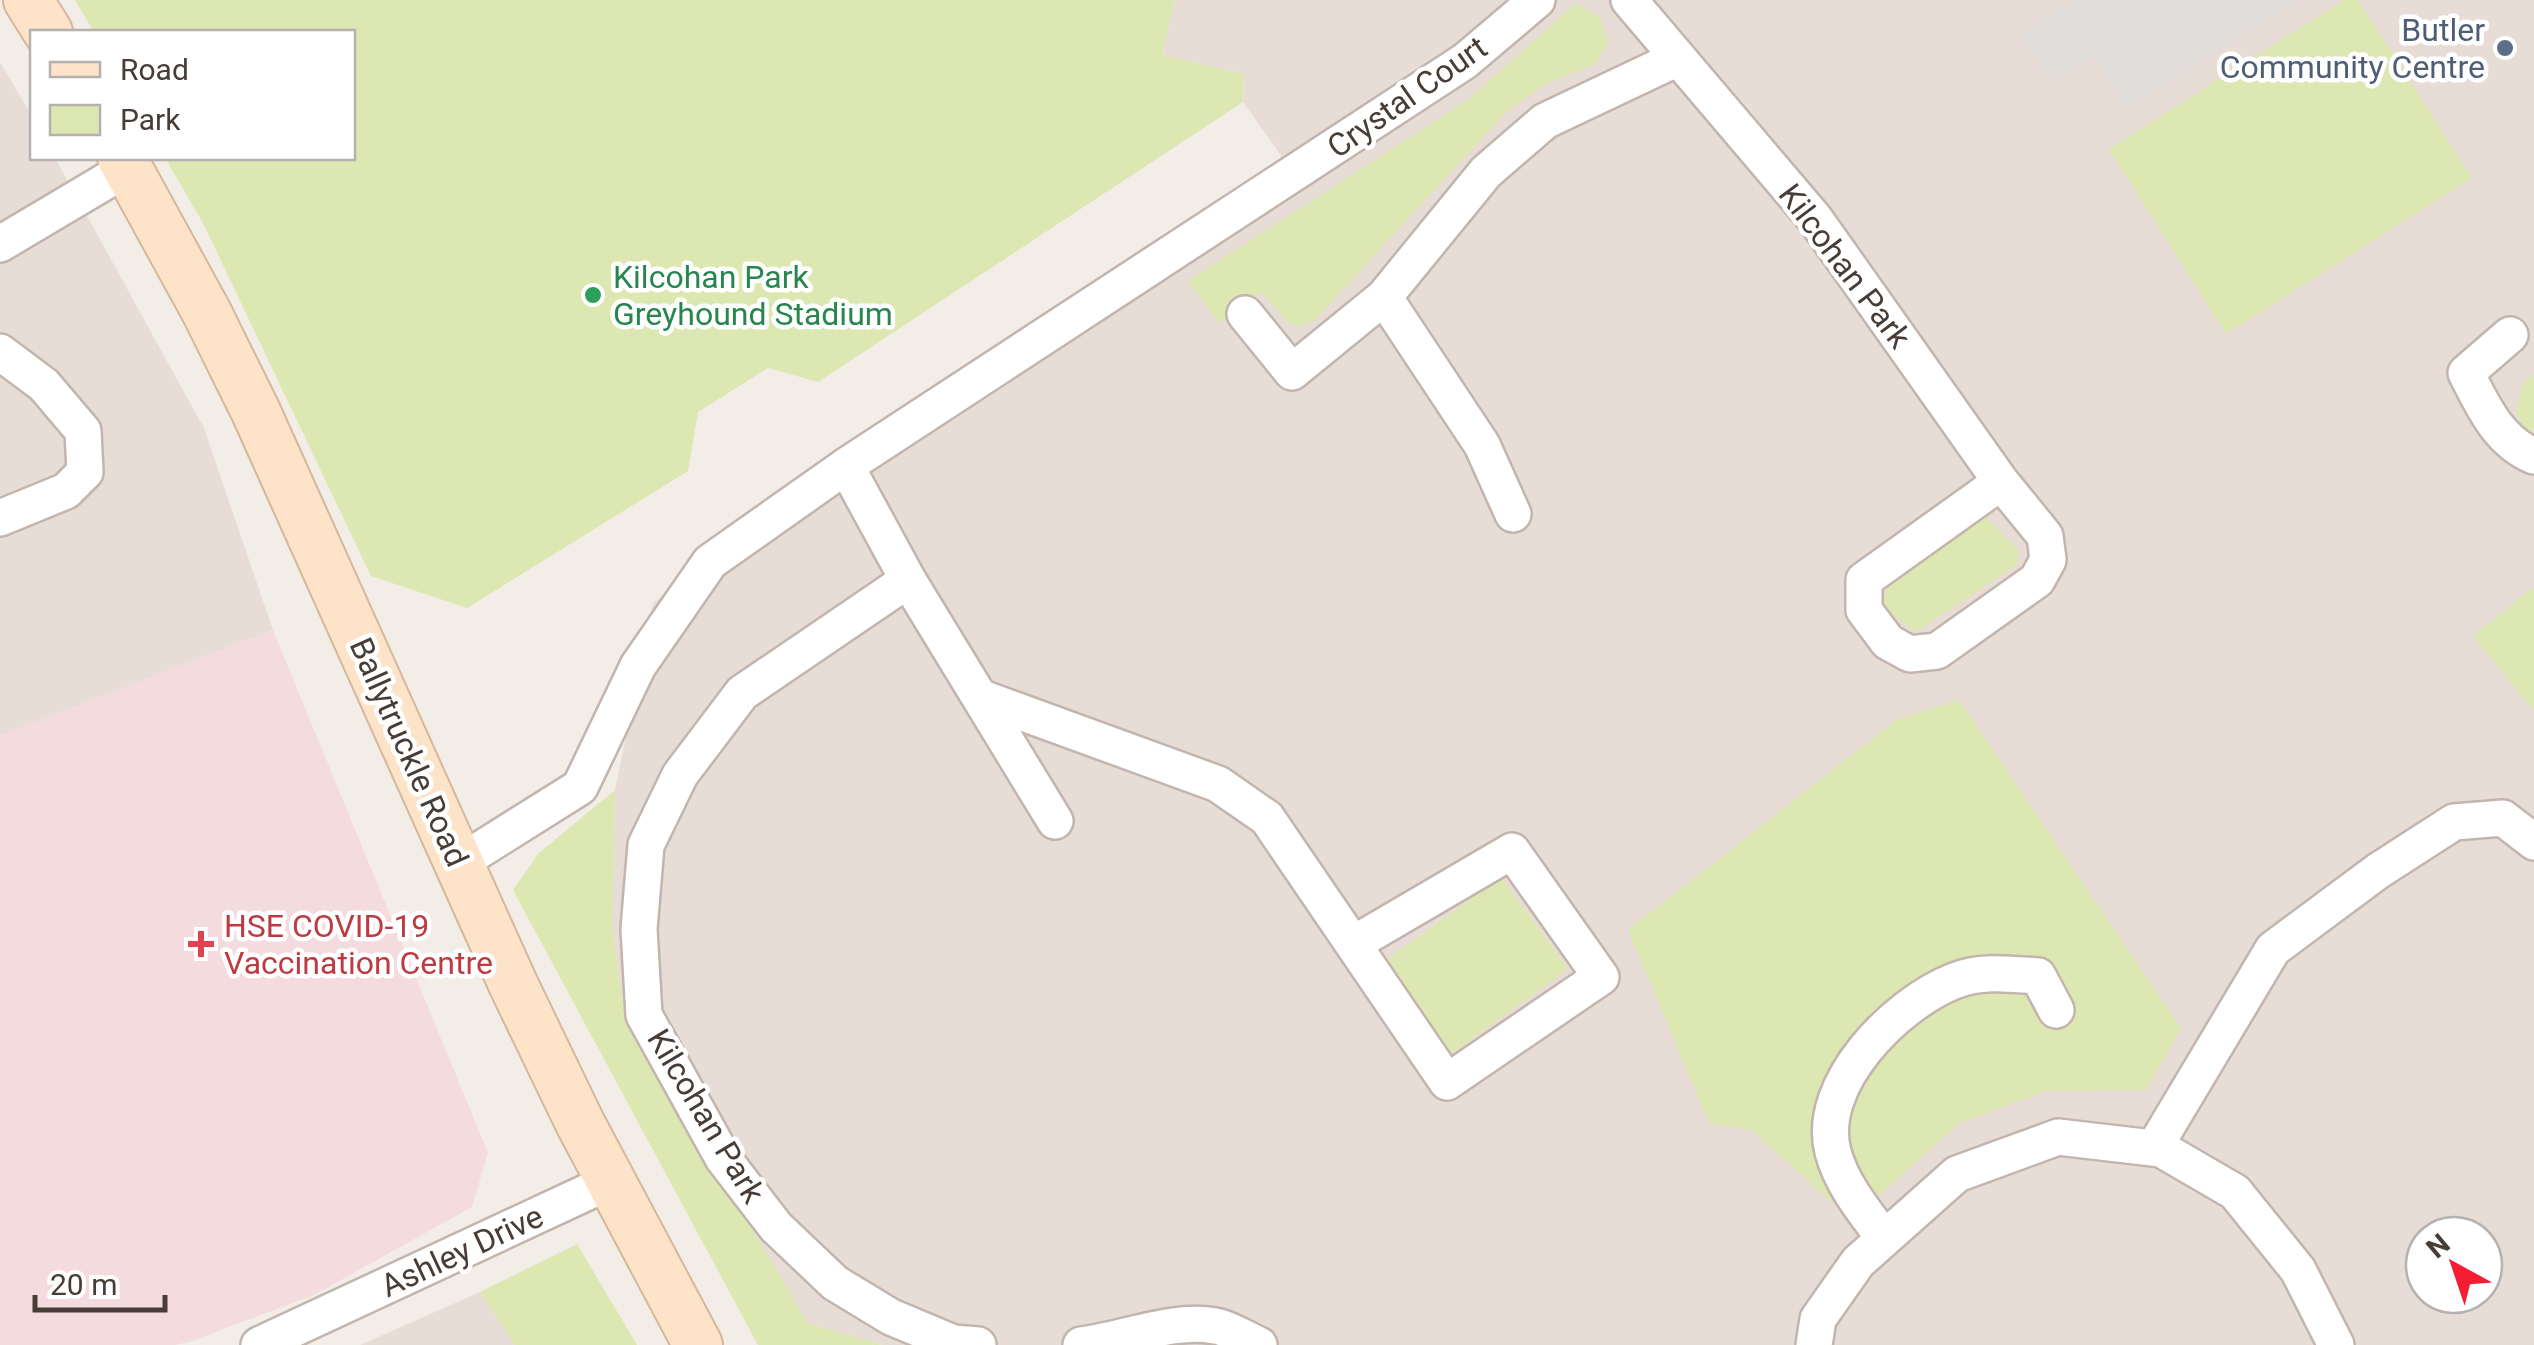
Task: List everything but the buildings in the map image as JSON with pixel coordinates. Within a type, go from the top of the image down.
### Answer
[{"type":"street","points":[[28,0],[47,30]]},
{"type":"street","name":"Crystal Court","points":[[459,862],[580,787],[638,666],[710,562],[846,466],[1465,62],[1537,0]]},
{"type":"street","name":"Kilcohan Park","points":[[1630,0],[1815,219],[2001,482],[2044,536],[2048,560],[2037,580],[1937,651],[1910,654],[1888,642],[1864,610],[1864,580],[2001,482]]},
{"type":"street","points":[[1245,314],[1292,372],[1384,297],[1486,172],[1545,121],[1678,58]]},
{"type":"street","points":[[0,244],[125,163]]},
{"type":"street","name":"Ballytruckle Road","points":[[125,163],[256,412],[520,999],[610,1182],[698,1345]]},
{"type":"street","points":[[1384,297],[1482,445],[1513,514]]},
{"type":"street","points":[[2510,334],[2466,373],[2490,418],[2517,449],[2534,456]]},
{"type":"street","points":[[0,352],[44,384],[83,431],[85,472],[66,490],[0,518]]},
{"type":"street","points":[[846,466],[908,580],[1056,820]]},
{"type":"street","name":"Kilcohan Park","points":[[908,580],[742,693],[680,775],[646,845],[639,929],[644,1015],[723,1158],[776,1227],[835,1283],[890,1317],[953,1342],[978,1345]]},
{"type":"street","points":[[982,698],[1218,784],[1267,818],[1446,1082],[1601,976],[1512,851],[1353,944]]},
{"type":"street","points":[[2154,1148],[2273,949],[2378,871],[2454,822],[2503,818],[2534,842]]},
{"type":"street","points":[[1884,1238],[1845,1184],[1832,1148],[1833,1114],[1850,1068],[1902,1013],[1955,980],[1994,972],[2038,976],[2056,1010]]},
{"type":"street","points":[[1814,1345],[1818,1319],[1858,1262],[1957,1174],[2058,1137],[2161,1149],[2234,1192],[2298,1270],[2336,1345]]},
{"type":"street","name":"Ashley Drive","points":[[260,1345],[610,1182]]},
{"type":"street","points":[[1082,1345],[1173,1325],[1216,1326],[1259,1345]]},
{"type":"shaded area","points":[[1175,0],[2534,0],[2534,1345],[882,1345],[808,1323],[625,1016],[612,929],[615,790],[653,603],[1284,160],[1243,102],[1244,74],[1162,55]]},
{"type":"shaded area","points":[[2076,0],[2298,0],[2126,108],[2094,57],[2053,82],[2022,34]]},
{"type":"shaded area","points":[[0,62],[30,113],[30,160],[56,160],[204,428],[273,630],[0,736]]},
{"type":"shaded area","name":"HSE COVID-19 Vaccination Centre","points":[[273,630],[488,1153],[472,1207],[314,1295],[192,1341],[175,1345],[0,1345],[0,736]]},
{"type":"shaded area","points":[[480,1292],[515,1345],[360,1345]]},
{"type":"green space","name":"Kilcohan Park Greyhound Stadium","points":[[75,0],[1175,0],[1162,55],[1244,74],[1243,102],[818,382],[768,368],[698,412],[688,471],[467,608],[371,576],[203,223],[166,160],[355,160],[355,30],[93,30]]},
{"type":"green space","points":[[2344,0],[2358,0],[2472,178],[2226,334],[2109,149]]},
{"type":"green space","points":[[1576,3],[1600,17],[1608,42],[1596,64],[1547,83],[1506,112],[1314,321],[1298,326],[1286,321],[1262,291],[1220,324],[1188,281],[1469,99]]},
{"type":"green space","points":[[2534,373],[2534,431],[2523,426],[2516,410],[2523,385]]},
{"type":"green space","points":[[1983,514],[2019,550],[2017,565],[1916,632],[1883,607],[1887,588],[1896,575]]},
{"type":"green space","points":[[2534,587],[2534,711],[2473,636]]},
{"type":"green space","points":[[1959,700],[2181,1028],[2146,1090],[2046,1091],[1959,1123],[1852,1220],[1751,1130],[1709,1123],[1628,930],[1898,719]]},
{"type":"green space","points":[[615,790],[612,929],[625,1016],[808,1323],[882,1345],[758,1345],[513,890],[539,853]]},
{"type":"green space","points":[[1501,877],[1568,969],[1451,1054],[1382,963]]},
{"type":"green space","points":[[577,1244],[637,1345],[515,1345],[480,1292]]},
{"type":"place","name":"Butler Community Centre","points":[[2505,48]]},
{"type":"place","name":"Kilcohan Park Greyhound Stadium","points":[[593,295]]},
{"type":"place","name":"HSE COVID-19 Vaccination Centre","points":[[201,944]]}]
